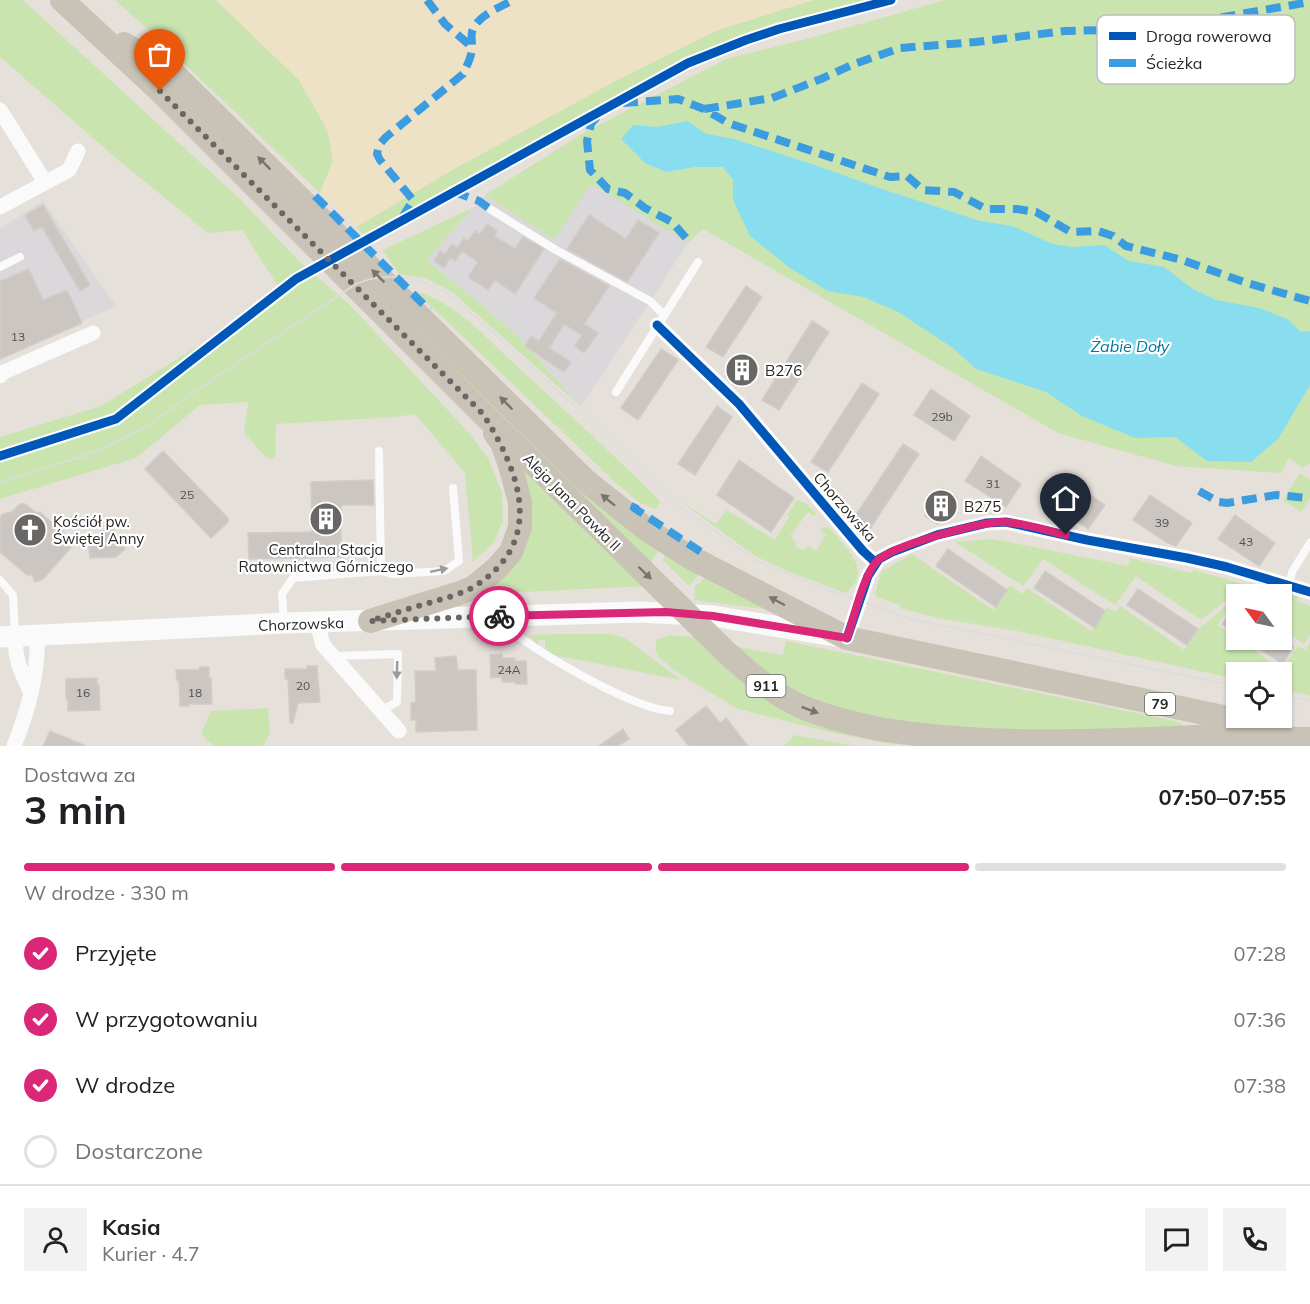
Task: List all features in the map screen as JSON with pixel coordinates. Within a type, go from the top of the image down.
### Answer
[{"type":"main road","name":"Aleja Jana Pawła II","points":[[62,0],[160,91],[298,213],[411,326],[604,497],[688,556],[847,638]]},
{"type":"main road","name":"Aleja Jana Pawła II","points":[[411,326],[483,414],[727,653],[764,685],[800,706],[863,726],[938,739],[1086,744],[1200,737],[1310,737]]},
{"type":"main road","points":[[370,621],[460,593],[474,586],[496,569],[511,552],[520,527],[520,502],[502,443],[483,414]]},
{"type":"main road","name":"Chorzowska","points":[[8,637],[285,623],[666,612],[713,616],[847,638],[1310,737]]},
{"type":"street","points":[[0,110],[45,182]]},
{"type":"street","points":[[0,207],[69,170],[78,151]]},
{"type":"street","name":"Chorzowska","points":[[661,320],[739,404],[863,551],[876,562],[892,552],[937,536],[967,527],[1006,522],[1211,563],[1282,584]]},
{"type":"street","points":[[0,376],[4,372],[93,333]]},
{"type":"street","points":[[847,638],[868,576],[876,562]]},
{"type":"street","name":"Chorzowska","points":[[1292,587],[1310,592]]},
{"type":"street","points":[[317,623],[323,645],[399,731]]},
{"type":"street","points":[[14,746],[29,706],[37,661],[37,634]]},
{"type":"street","points":[[8,637],[31,693]]},
{"type":"lane","points":[[490,209],[556,250],[650,302],[661,320]]},
{"type":"lane","points":[[0,267],[20,256]]},
{"type":"lane","points":[[616,392],[698,262]]},
{"type":"lane","points":[[379,451],[381,571]]},
{"type":"lane","points":[[285,623],[282,594],[293,578],[381,571],[392,574],[444,571],[459,561],[453,488]]},
{"type":"lane","points":[[1289,584],[1292,572],[1310,543]]},
{"type":"lane","points":[[0,580],[13,596],[8,637]]},
{"type":"lane","points":[[499,616],[516,635],[576,672],[644,705],[657,710],[670,711]]},
{"type":"lane","points":[[335,656],[398,654],[397,702],[381,711]]},
{"type":"shaded area","points":[[591,183],[688,243],[581,407],[515,333],[427,260],[485,195],[554,240]]},
{"type":"shaded area","points":[[43,201],[116,306],[0,359],[0,229]]},
{"type":"green space","points":[[0,0],[23,0],[239,198],[299,261],[348,303],[470,434],[489,460],[502,493],[503,520],[494,542],[473,562],[465,473],[415,414],[276,424],[275,459],[267,458],[244,433],[248,402],[200,405],[136,458],[0,499],[0,437],[101,406],[283,294],[242,230],[208,233],[117,159],[0,57]]},
{"type":"green space","points":[[115,0],[216,0],[299,80],[328,131],[333,161],[320,193],[154,35]]},
{"type":"green space","points":[[813,0],[873,0],[739,38],[693,57],[645,80],[365,237],[356,227],[454,169],[677,50],[718,30]]},
{"type":"green space","points":[[945,0],[1310,0],[1310,463],[1303,468],[1289,458],[1281,473],[1176,466],[1058,433],[703,229],[688,243],[591,184],[554,240],[485,195],[580,135],[726,59]]},
{"type":"green space","points":[[474,207],[427,260],[515,333],[581,407],[452,292],[427,279],[399,274],[383,250]]},
{"type":"green space","points":[[415,291],[430,296],[457,312],[483,334],[661,502],[655,509],[640,503],[617,484]]},
{"type":"green space","points":[[414,323],[701,572],[689,586],[663,560],[666,554],[659,550],[649,565],[408,328]]},
{"type":"green space","points":[[517,463],[647,586],[504,593],[483,590],[502,575]]},
{"type":"green space","points":[[1300,473],[1310,480],[1310,498],[1301,512],[1283,500]]},
{"type":"green space","points":[[677,499],[716,524],[727,510],[775,540],[797,500],[805,503],[817,514],[814,516],[808,512],[790,536],[796,542],[795,546],[804,551],[808,546],[816,551],[826,535],[820,529],[829,528],[854,559],[857,577],[854,585],[845,593],[755,556]]},
{"type":"green space","points":[[993,539],[1128,566],[1130,558],[1191,573],[1194,570],[1242,584],[1226,584],[1226,600],[1201,620],[1136,576],[1115,605],[1043,559],[1023,586],[955,542]]},
{"type":"green space","points":[[912,554],[993,610],[1010,585],[1022,594],[1027,588],[1091,631],[1107,607],[1115,612],[1120,606],[1184,650],[1200,628],[1226,606],[1226,613],[1217,625],[1226,631],[1226,650],[1253,650],[1271,662],[1226,662],[1226,677],[1017,631],[937,618],[900,608],[900,605],[877,597],[875,594],[881,572]]},
{"type":"green space","points":[[707,575],[764,609],[694,600],[695,587]]},
{"type":"green space","points":[[1292,594],[1298,597],[1297,601],[1310,606],[1310,635],[1304,644],[1292,636]]},
{"type":"green space","points":[[610,634],[625,638],[681,680],[553,655],[545,651],[545,640],[538,640],[538,646],[529,635]]},
{"type":"green space","points":[[670,635],[700,638],[723,660],[896,741],[896,745],[833,733],[738,709],[681,675],[658,657],[656,640]]},
{"type":"green space","points":[[786,641],[1175,721],[1181,723],[1182,727],[1100,736],[912,728],[801,698],[732,646],[783,655]]},
{"type":"green space","points":[[1310,643],[1310,696],[1292,692],[1292,662],[1286,662],[1298,646],[1305,650]]},
{"type":"green space","points":[[268,708],[270,734],[263,746],[214,746],[201,734],[211,711]]},
{"type":"green space","points":[[795,735],[856,746],[784,746]]},
{"type":"sand","points":[[216,0],[813,0],[718,30],[677,50],[454,169],[356,227],[320,193],[333,161],[328,131],[299,80]]},
{"type":"water","name":"Żabie Doły","points":[[687,121],[707,134],[734,139],[980,221],[1012,226],[1053,244],[1073,247],[1104,245],[1129,261],[1164,267],[1193,289],[1216,300],[1259,308],[1287,319],[1301,332],[1310,331],[1310,385],[1278,439],[1251,462],[1207,461],[1175,437],[1135,438],[1082,416],[1046,392],[976,369],[953,348],[898,312],[864,297],[828,291],[790,268],[750,236],[733,200],[733,180],[723,167],[695,167],[666,172],[645,163],[621,139],[633,125],[658,127]]},
{"type":"building","points":[[43,205],[90,285],[80,291],[42,227],[34,231],[25,215]]},
{"type":"building","points":[[589,215],[626,239],[638,220],[659,233],[627,282],[567,249]]},
{"type":"building","points":[[487,224],[497,231],[494,236],[515,249],[523,237],[544,249],[515,294],[495,280],[488,290],[468,277],[478,262],[462,251],[455,261],[450,258],[444,268],[434,261],[440,251],[445,254],[452,244],[457,248],[464,238],[468,241],[475,231],[480,234]]},
{"type":"building","points":[[560,259],[609,286],[584,324],[598,333],[584,353],[575,346],[582,335],[564,324],[549,348],[571,362],[564,372],[525,346],[531,336],[539,341],[557,313],[534,298]]},
{"type":"building","points":[[29,269],[43,300],[67,290],[82,323],[0,359],[0,281]]},
{"type":"building","points":[[746,286],[762,297],[723,357],[706,347]]},
{"type":"building","points":[[812,321],[829,332],[779,410],[762,400]]},
{"type":"building","points":[[661,349],[678,360],[638,420],[621,408]]},
{"type":"building","name":"B276","points":[[741,362],[750,368],[743,378],[734,372]]},
{"type":"building","points":[[862,383],[879,394],[828,472],[811,462]]},
{"type":"building","points":[[931,389],[970,416],[954,441],[914,415]]},
{"type":"building","points":[[717,406],[732,417],[695,475],[678,464]]},
{"type":"building","points":[[903,444],[919,454],[868,532],[852,521]]},
{"type":"building","name":"Centralna Stacja Ratownictwa Górniczego","points":[[163,451],[228,518],[228,522],[211,538],[145,469]]},
{"type":"building","points":[[981,456],[1021,484],[1006,507],[965,481]]},
{"type":"building","points":[[739,460],[794,498],[771,532],[717,495]]},
{"type":"building","points":[[1064,477],[1105,505],[1088,529],[1048,502]]},
{"type":"building","name":"Centralna Stacja Ratownictwa Górniczego","points":[[373,480],[374,505],[341,505],[341,557],[249,559],[248,533],[312,532],[311,482]]},
{"type":"building","name":"B275","points":[[943,488],[956,497],[938,524],[925,516]]},
{"type":"building","points":[[1150,495],[1192,523],[1176,546],[1133,520]]},
{"type":"building","name":"Kościół pw. Świętej Anny","points":[[20,504],[25,504],[37,513],[40,512],[75,543],[43,579],[35,582],[32,575],[27,575],[0,552],[0,517],[12,512]]},
{"type":"building","points":[[1235,515],[1275,543],[1259,566],[1218,539]]},
{"type":"building","points":[[114,530],[115,536],[119,536],[119,542],[125,549],[116,557],[90,558],[88,540],[100,537],[100,531]]},
{"type":"building","points":[[948,549],[1007,590],[996,607],[936,566]]},
{"type":"building","points":[[1045,571],[1105,611],[1095,628],[1034,588]]},
{"type":"building","points":[[1138,589],[1198,629],[1187,645],[1127,605]]},
{"type":"building","points":[[1262,650],[1291,650],[1284,662],[1280,662]]},
{"type":"building","points":[[502,654],[502,658],[526,661],[527,684],[502,682],[502,677],[491,678],[490,655]]},
{"type":"building","points":[[456,656],[458,670],[476,670],[477,730],[416,732],[416,720],[411,720],[411,703],[416,702],[415,671],[436,671],[435,658]]},
{"type":"building","points":[[307,666],[317,666],[320,702],[298,703],[293,723],[290,723],[288,679],[285,679],[285,669],[307,669]]},
{"type":"building","points":[[200,667],[209,667],[212,704],[180,706],[179,680],[177,680],[176,670],[199,670]]},
{"type":"building","points":[[97,678],[100,710],[68,711],[66,679]]},
{"type":"building","points":[[706,706],[720,723],[726,718],[748,746],[689,746],[676,730]]},
{"type":"building","points":[[623,729],[629,739],[618,746],[599,746]]},
{"type":"building","points":[[50,731],[86,746],[43,746]]},
{"type":"tram line","points":[[0,482],[84,456],[145,427],[356,284],[383,277],[410,279],[436,287],[459,302],[606,434],[681,507],[757,561],[911,619],[1226,684]]},
{"type":"tram line","points":[[1292,697],[1310,701]]},
{"type":"marked path","points":[[427,0],[445,24],[472,47]]},
{"type":"marked path","points":[[402,218],[413,200],[380,160],[377,154],[379,145],[463,74],[471,54],[474,26],[489,13],[513,0]]},
{"type":"marked path","points":[[1235,15],[1310,2]]},
{"type":"marked path","points":[[704,109],[772,98],[854,64],[900,48],[976,42],[1065,31],[1097,30]]},
{"type":"marked path","points":[[623,103],[678,99],[704,109],[728,123],[890,177],[907,176],[923,190],[954,192],[986,209],[1017,209],[1036,212],[1071,232],[1098,231],[1113,236],[1126,246],[1182,260],[1247,283],[1310,301]]},
{"type":"marked path","points":[[597,117],[591,124],[587,141],[590,170],[608,189],[625,193],[645,208],[672,222],[686,238]]},
{"type":"marked path","points":[[454,192],[479,201],[490,209]]},
{"type":"marked path","points":[[315,196],[429,310]]},
{"type":"marked path","points":[[1199,491],[1219,502],[1227,503],[1276,495],[1309,498]]},
{"type":"marked path","points":[[636,504],[634,508],[704,554]]},
{"type":"cycle path","points":[[0,456],[116,419],[296,279],[688,63],[779,29],[891,0]]},
{"type":"cycle path","points":[[657,325],[739,404],[863,551],[876,563]]},
{"type":"cycle path","points":[[847,638],[868,576],[879,559],[937,535],[987,523],[1006,522],[1087,540],[1187,558],[1227,567],[1310,592]]},
{"type":"way so far","points":[[160,91],[483,414],[502,443],[520,502],[520,527],[511,552],[496,569],[474,586],[460,593],[370,621],[499,616]]},
{"type":"place","name":"B276","points":[[742,370]]},
{"type":"place","name":"B275","points":[[941,506]]},
{"type":"place","name":"Centralna Stacja Ratownictwa Górniczego","points":[[326,519]]},
{"type":"place","name":"Kościół pw. Świętej Anny","points":[[30,530]]},
{"type":"route","points":[[499,616],[666,612],[713,616],[847,638],[871,571],[879,559],[892,552],[937,536],[987,523],[1006,522],[1066,535]]}]
